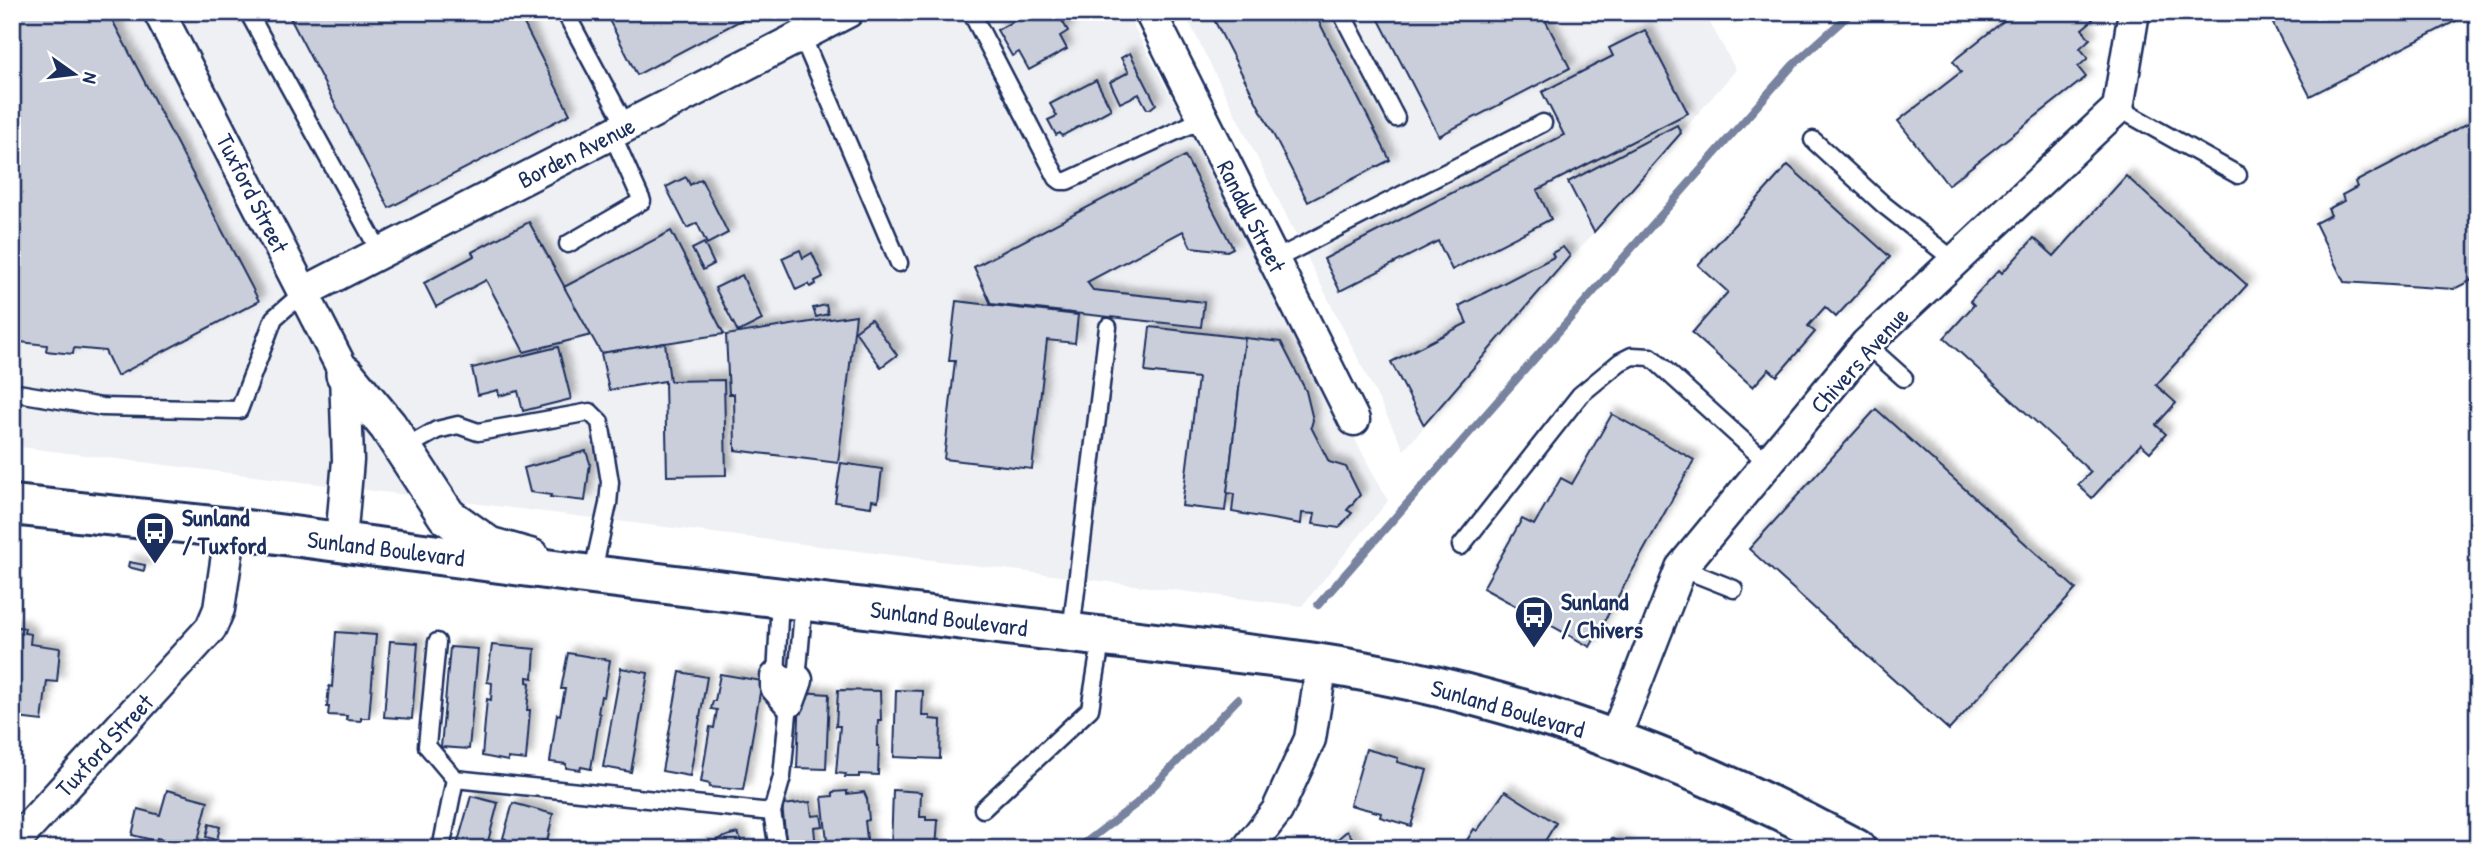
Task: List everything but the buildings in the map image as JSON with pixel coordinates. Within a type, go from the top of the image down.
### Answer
[{"type":"main road","name":"Sunland Boulevard","points":[[12,505],[341,541],[592,575],[1322,663],[1457,690],[1614,740],[1714,778],[1788,812],[1856,849]]},
{"type":"street","name":"Tuxford Street","points":[[159,12],[345,374],[388,426],[447,516],[489,546],[592,575]]},
{"type":"street","name":"Borden Avenue","points":[[304,292],[848,12]]},
{"type":"street","name":"Randall Street","points":[[1150,12],[1354,421]]},
{"type":"street","points":[[2118,108],[2134,12]]},
{"type":"street","name":"Chivers Avenue","points":[[1614,740],[1681,568],[1866,344],[2118,108]]},
{"type":"street","name":"Tuxford Street","points":[[341,541],[348,460],[345,374]]},
{"type":"street","name":"Tuxford Street","points":[[12,845],[211,628],[219,609],[231,528]]},
{"type":"street","points":[[1247,849],[1277,811],[1310,739],[1322,663]]},
{"type":"lane","points":[[248,12],[380,253]]},
{"type":"lane","points":[[565,12],[619,130],[642,201],[568,243]]},
{"type":"lane","points":[[971,12],[1057,178],[1061,181],[1067,181],[1203,119]]},
{"type":"lane","points":[[1342,12],[1396,118]]},
{"type":"lane","points":[[802,36],[899,263]]},
{"type":"lane","points":[[2118,108],[2238,175]]},
{"type":"lane","points":[[1273,260],[1542,123]]},
{"type":"lane","points":[[1813,140],[1884,205],[1955,261]]},
{"type":"lane","points":[[12,392],[102,407],[239,410],[274,318],[304,292]]},
{"type":"lane","points":[[983,809],[1090,709],[1087,634],[1108,327]]},
{"type":"lane","points":[[1866,344],[1904,378]]},
{"type":"lane","points":[[1461,546],[1580,396],[1620,362],[1632,356],[1651,357],[1769,464]]},
{"type":"lane","points":[[403,449],[437,430],[458,425],[478,432],[590,412],[600,422],[610,482],[608,504],[592,575]]},
{"type":"lane","points":[[1681,568],[1734,589]]},
{"type":"lane","points":[[778,849],[772,813],[782,777],[792,599]]},
{"type":"lane","points":[[788,686],[792,599]]},
{"type":"lane","points":[[438,642],[427,746],[455,779],[772,813]]},
{"type":"lane","points":[[441,849],[455,779]]},
{"type":"shaded area","points":[[12,12],[1126,12],[1388,501],[1302,606],[12,446]]},
{"type":"shaded area","points":[[1184,12],[1704,12],[1736,70],[1404,450]]},
{"type":"waterway","points":[[1318,605],[1793,65],[1852,12]]},
{"type":"waterway","points":[[1077,849],[1136,804],[1238,699]]},
{"type":"place","name":"Sunland / Tuxford","points":[[155,565]]},
{"type":"place","name":"Sunland / Chivers","points":[[1534,649]]}]
